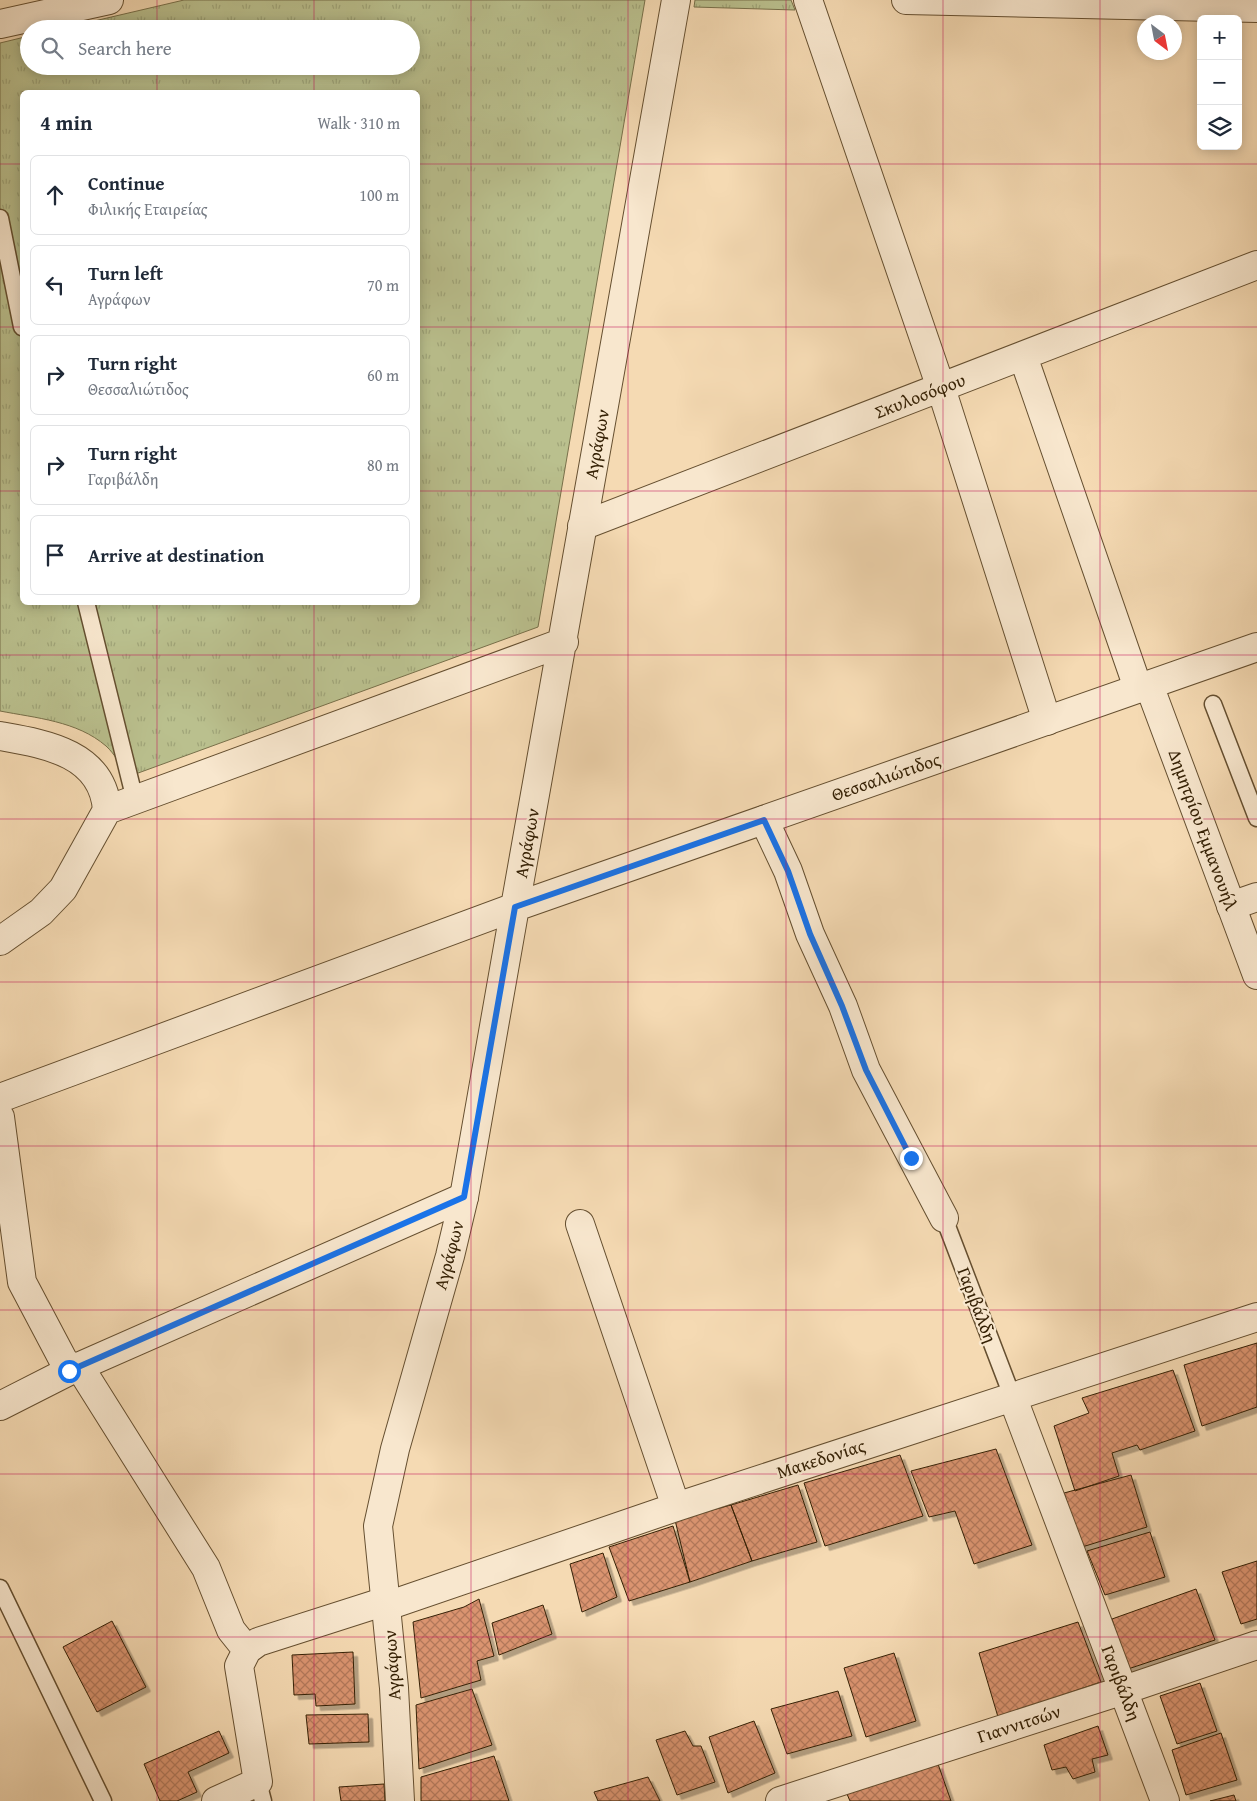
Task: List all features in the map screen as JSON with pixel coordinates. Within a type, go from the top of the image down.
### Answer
[{"type":"street","points":[[0,24],[109,0]]},
{"type":"street","name":"Αγράφων","points":[[400,1801],[386,1603],[378,1526],[381,1507],[464,1197],[564,642],[582,526],[676,0]]},
{"type":"street","points":[[808,0],[941,388],[1047,721]]},
{"type":"street","points":[[906,0],[1257,8]]},
{"type":"street","name":"Σκυλοσόφου","points":[[582,526],[1257,265]]},
{"type":"street","name":"Δημητρίου Εμμανουήλ","points":[[1023,356],[1143,687],[1257,975]]},
{"type":"street","points":[[0,941],[41,912],[62,889],[107,810],[564,642]]},
{"type":"street","name":"Θεσσαλιώτιδος","points":[[0,1098],[515,907],[1257,647]]},
{"type":"street","points":[[0,736],[57,748],[73,756],[101,784],[107,810]]},
{"type":"street","name":"Γαριβάλδη","points":[[764,820],[788,871],[810,934],[842,1006],[866,1070],[944,1218]]},
{"type":"street","points":[[1231,906],[1257,897]]},
{"type":"street","points":[[0,1117],[22,1282],[74,1369],[206,1568],[231,1630],[247,1650],[239,1666],[260,1792],[216,1801]]},
{"type":"street","points":[[0,1406],[74,1369],[464,1197]]},
{"type":"street","points":[[580,1224],[676,1506]]},
{"type":"street","name":"Μακεδονίας","points":[[247,1650],[270,1637],[386,1603],[676,1506],[1257,1317]]},
{"type":"street","name":"Γαριβάλδη","points":[[1012,1396],[1165,1801]]},
{"type":"street","name":"Γιαννιτσών","points":[[780,1801],[1257,1645]]},
{"type":"lane","points":[[0,218],[20,316]]},
{"type":"lane","points":[[87,605],[135,800]]},
{"type":"lane","points":[[1213,704],[1257,818]]},
{"type":"lane","name":"Γαριβάλδη","points":[[944,1218],[1012,1396]]},
{"type":"lane","points":[[0,1588],[103,1801]]},
{"type":"green space","points":[[184,0],[645,0],[538,627],[130,776],[106,746],[82,731],[56,722],[0,711],[0,43],[20,38],[20,75],[420,75],[420,20],[98,20]]},
{"type":"green space","points":[[695,0],[791,0],[795,10],[694,7]]},
{"type":"building","points":[[1257,1343],[1257,1407],[1202,1426],[1184,1365]]},
{"type":"building","points":[[1173,1370],[1195,1431],[1140,1450],[1137,1445],[1112,1453],[1119,1476],[1075,1491],[1054,1426],[1089,1413],[1082,1398]]},
{"type":"building","points":[[996,1449],[1032,1545],[974,1564],[955,1511],[929,1517],[911,1471]]},
{"type":"building","points":[[900,1455],[923,1516],[825,1546],[804,1483]]},
{"type":"building","points":[[1131,1475],[1147,1527],[1082,1547],[1064,1493]]},
{"type":"building","points":[[798,1485],[817,1542],[752,1561],[731,1505]]},
{"type":"building","points":[[731,1505],[752,1561],[690,1582],[675,1520]]},
{"type":"building","points":[[673,1526],[690,1582],[629,1601],[609,1547]]},
{"type":"building","points":[[1150,1532],[1165,1577],[1105,1595],[1087,1551]]},
{"type":"building","points":[[603,1553],[617,1597],[582,1612],[570,1564]]},
{"type":"building","points":[[1257,1561],[1257,1619],[1241,1624],[1222,1572]]},
{"type":"building","points":[[1196,1589],[1215,1640],[1128,1669],[1112,1619]]},
{"type":"building","points":[[479,1599],[494,1656],[477,1661],[481,1680],[421,1698],[413,1622],[464,1607]]},
{"type":"building","points":[[543,1605],[552,1634],[499,1655],[492,1623]]},
{"type":"building","points":[[112,1621],[146,1687],[97,1712],[63,1647]]},
{"type":"building","points":[[1078,1622],[1101,1682],[998,1717],[979,1653]]},
{"type":"building","points":[[353,1652],[355,1704],[316,1706],[315,1694],[294,1695],[292,1655]]},
{"type":"building","points":[[894,1653],[916,1721],[866,1737],[844,1668]]},
{"type":"building","points":[[1200,1683],[1217,1731],[1177,1744],[1160,1696]]},
{"type":"building","points":[[472,1689],[492,1745],[419,1769],[416,1705]]},
{"type":"building","points":[[838,1691],[852,1736],[787,1754],[771,1709]]},
{"type":"building","points":[[368,1714],[369,1742],[309,1744],[306,1715]]},
{"type":"building","points":[[754,1721],[775,1773],[728,1793],[709,1737]]},
{"type":"building","points":[[1098,1726],[1108,1755],[1092,1759],[1095,1772],[1073,1779],[1066,1767],[1052,1770],[1044,1745]]},
{"type":"building","points":[[219,1731],[229,1753],[188,1772],[197,1792],[177,1801],[160,1801],[144,1764]]},
{"type":"building","points":[[685,1731],[693,1746],[701,1746],[715,1782],[677,1795],[656,1740]]},
{"type":"building","points":[[1221,1733],[1237,1780],[1186,1795],[1172,1750]]},
{"type":"building","points":[[494,1756],[509,1801],[421,1801],[421,1777]]},
{"type":"building","points":[[938,1764],[951,1801],[850,1801],[847,1794]]},
{"type":"building","points":[[648,1777],[660,1801],[598,1801],[594,1792]]},
{"type":"building","points":[[384,1784],[385,1801],[341,1801],[339,1787]]},
{"type":"building","points":[[1234,1795],[1236,1801],[1210,1801]]},
{"type":"route","points":[[69,1371],[464,1197],[515,907],[764,820],[788,871],[810,934],[842,1006],[866,1070],[911,1158]]}]
